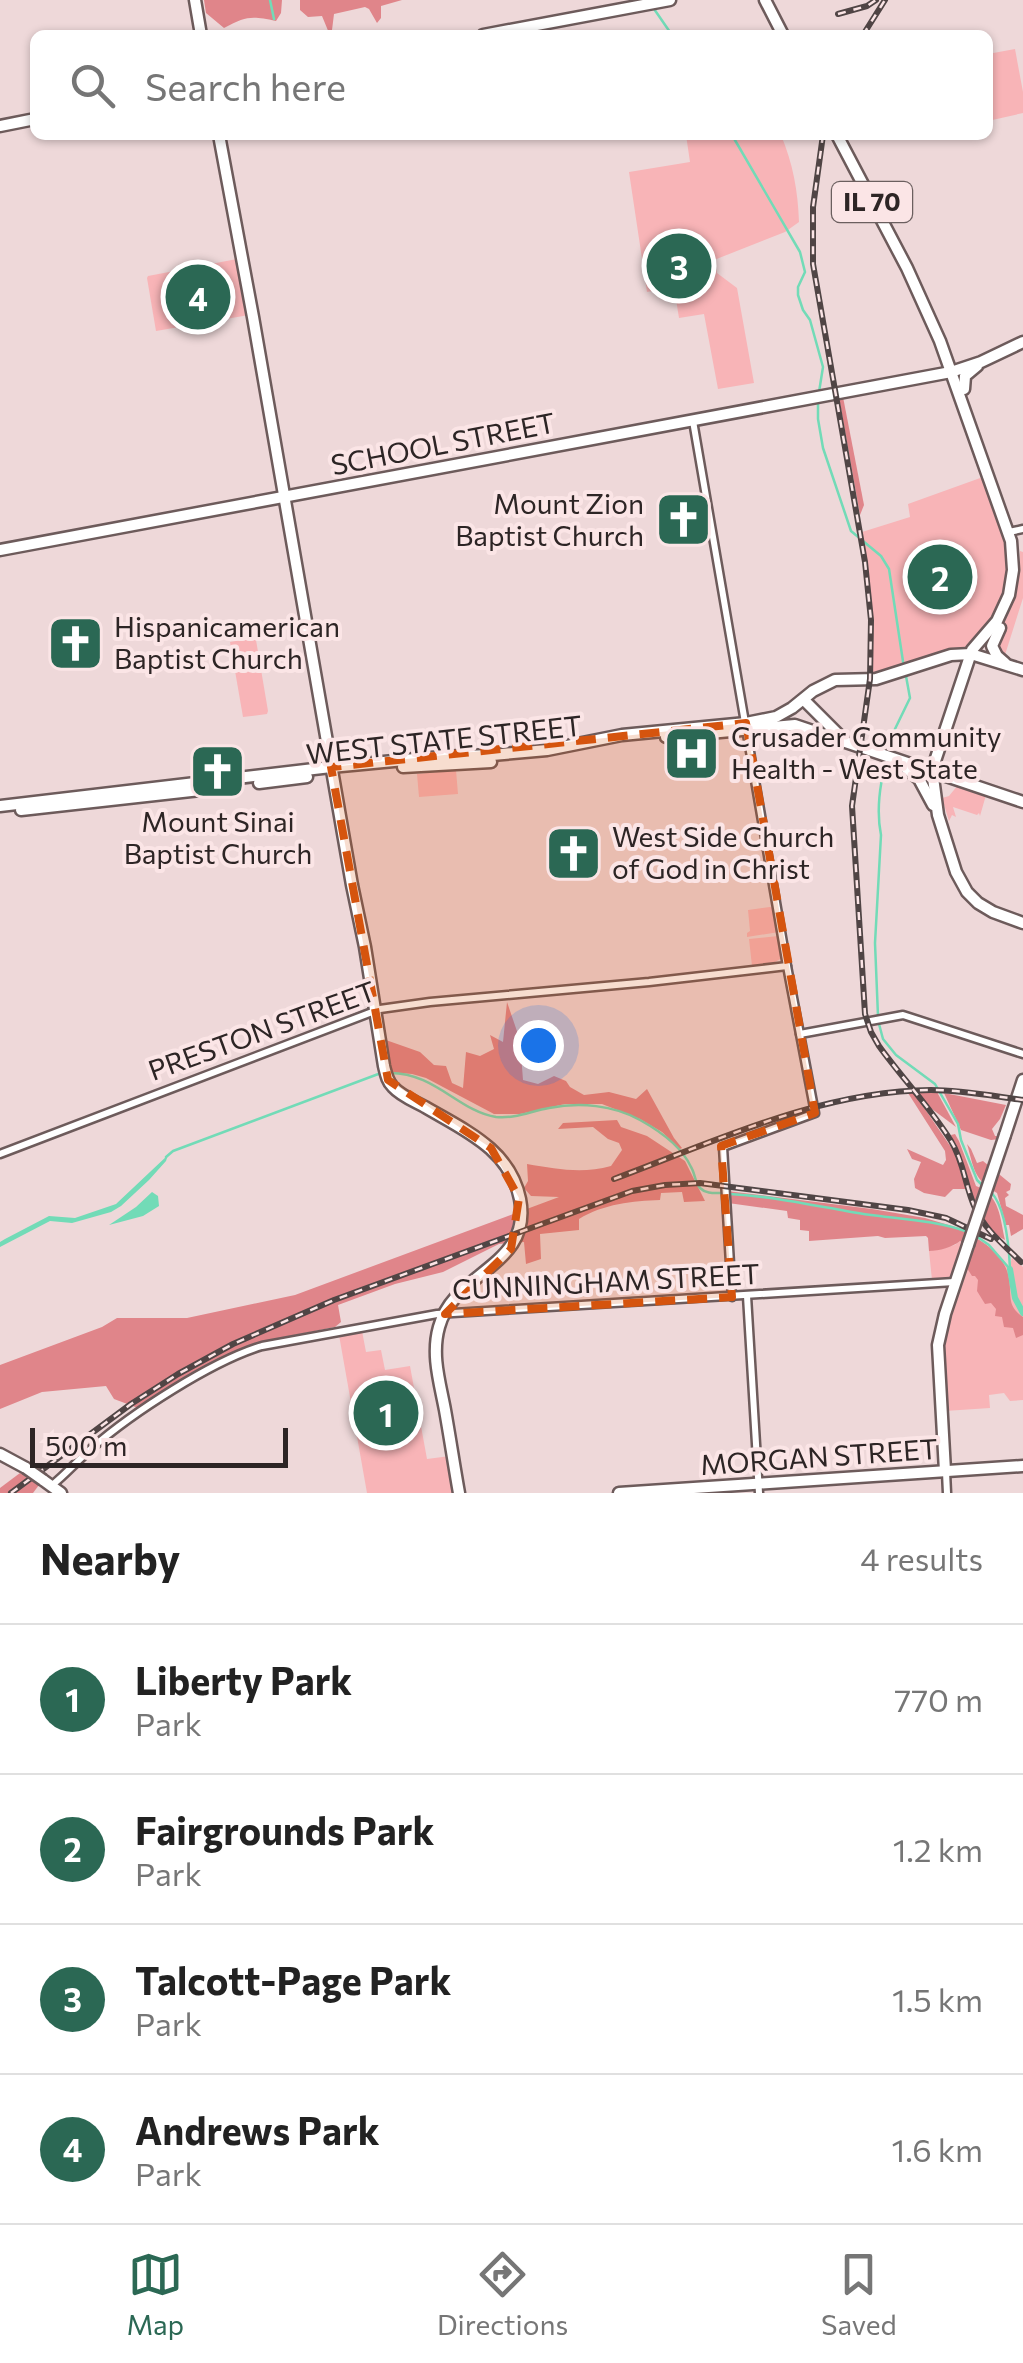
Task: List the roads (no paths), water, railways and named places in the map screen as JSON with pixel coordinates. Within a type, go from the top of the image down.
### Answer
[{"type":"main road","points":[[195,0],[200,30]]},
{"type":"main road","points":[[510,30],[670,0]]},
{"type":"main road","points":[[765,0],[780,30]]},
{"type":"main road","points":[[0,126],[30,120]]},
{"type":"main road","points":[[219,140],[384,1066],[388,1080],[399,1093],[491,1148],[508,1168],[519,1198],[519,1232],[510,1249],[466,1286],[445,1314],[438,1331],[436,1357],[459,1493]]},
{"type":"main road","name":"IL 70","points":[[840,140],[948,353],[1015,530],[1017,578],[1011,602],[1003,620],[971,654]]},
{"type":"main road","name":"SCHOOL STREET","points":[[0,550],[894,382],[981,362],[1023,342]]},
{"type":"main road","points":[[981,362],[959,387],[948,377],[935,373],[948,353],[967,362],[1004,351]]},
{"type":"main road","name":"IL 70","points":[[932,770],[971,654],[997,621],[1009,595],[1015,530]]},
{"type":"main road","points":[[1003,620],[992,646],[1010,666]]},
{"type":"main road","points":[[971,654],[1023,670]]},
{"type":"main road","name":"WEST STATE STREET","points":[[746,726],[776,717],[835,680],[870,679],[971,654]]},
{"type":"main road","points":[[804,700],[847,742]]},
{"type":"main road","name":"WEST STATE STREET","points":[[0,809],[332,770],[547,756],[746,726],[795,726],[1023,802]]},
{"type":"main road","points":[[886,756],[919,779],[938,815],[956,872],[967,892],[993,912],[1023,923]]},
{"type":"main road","points":[[932,770],[938,815]]},
{"type":"main road","points":[[946,1471],[940,1331],[1023,1080]]},
{"type":"main road","points":[[0,1454],[52,1486]]},
{"type":"main road","name":"MORGAN STREET","points":[[619,1493],[758,1488],[1023,1466]]},
{"type":"street","points":[[692,420],[815,1114],[723,1147],[732,1297]]},
{"type":"street","name":"PRESTON STREET","points":[[0,1154],[374,1012],[430,1002],[787,966]]},
{"type":"street","points":[[800,1034],[903,1015],[1023,1054]]},
{"type":"street","name":"CUNNINGHAM STREET","points":[[52,1486],[93,1447],[134,1416],[208,1371],[262,1346],[421,1316],[956,1282]]},
{"type":"street","points":[[747,1296],[758,1488]]},
{"type":"street","points":[[946,1471],[946,1493]]},
{"type":"waterway","points":[[270,0],[274,19]]},
{"type":"waterway","points":[[652,6],[669,30]]},
{"type":"waterway","points":[[735,140],[800,252],[805,272],[798,295],[810,320],[823,367],[819,392]]},
{"type":"waterway","points":[[818,400],[823,448],[851,531],[881,556],[889,569],[904,668]]},
{"type":"waterway","points":[[887,753],[910,698],[906,676]]},
{"type":"waterway","points":[[878,1016],[875,943],[879,807],[886,760]]},
{"type":"waterway","points":[[879,1024],[883,1039],[896,1055],[935,1084],[958,1124],[977,1180],[985,1188]]},
{"type":"waterway","points":[[166,1157],[173,1151],[381,1073]]},
{"type":"waterway","points":[[389,1073],[420,1079],[470,1108],[496,1117],[572,1105],[619,1111],[647,1124],[676,1146],[702,1190],[722,1193]]},
{"type":"waterway","points":[[991,1192],[1003,1218],[1010,1269]]},
{"type":"waterway","points":[[730,1194],[923,1221],[968,1232]]},
{"type":"waterway","points":[[976,1236],[1009,1268]]},
{"type":"waterway","points":[[1010,1269],[1015,1298],[1023,1313]]},
{"type":"railway","points":[[838,14],[876,0]]},
{"type":"railway","points":[[866,30],[885,0]]},
{"type":"railway","points":[[822,140],[813,207],[813,264],[865,562],[871,620],[870,679],[852,806],[865,1014],[879,1046],[951,1141],[979,1216],[1021,1262]]},
{"type":"railway","points":[[614,1179],[730,1134],[849,1099],[931,1090],[1023,1100]]},
{"type":"railway","points":[[11,1493],[131,1404],[233,1344],[334,1300],[632,1191],[700,1183],[908,1210],[946,1218],[991,1239]]},
{"type":"place","name":"Talcott-Page Park","points":[[679,266]]},
{"type":"place","name":"Andrews Park","points":[[198,297]]},
{"type":"place","name":"Mount Zion Baptist Church","points":[[683,520]]},
{"type":"place","name":"Fairgrounds Park","points":[[940,577]]},
{"type":"place","name":"Hispanicamerican Baptist Church","points":[[75,643]]},
{"type":"place","name":"Crusader Community Health - West State","points":[[692,753]]},
{"type":"place","name":"Mount Sinai Baptist Church","points":[[218,771]]},
{"type":"place","name":"West Side Church of God in Christ","points":[[573,853]]},
{"type":"place","name":"Liberty Park","points":[[386,1413]]}]
